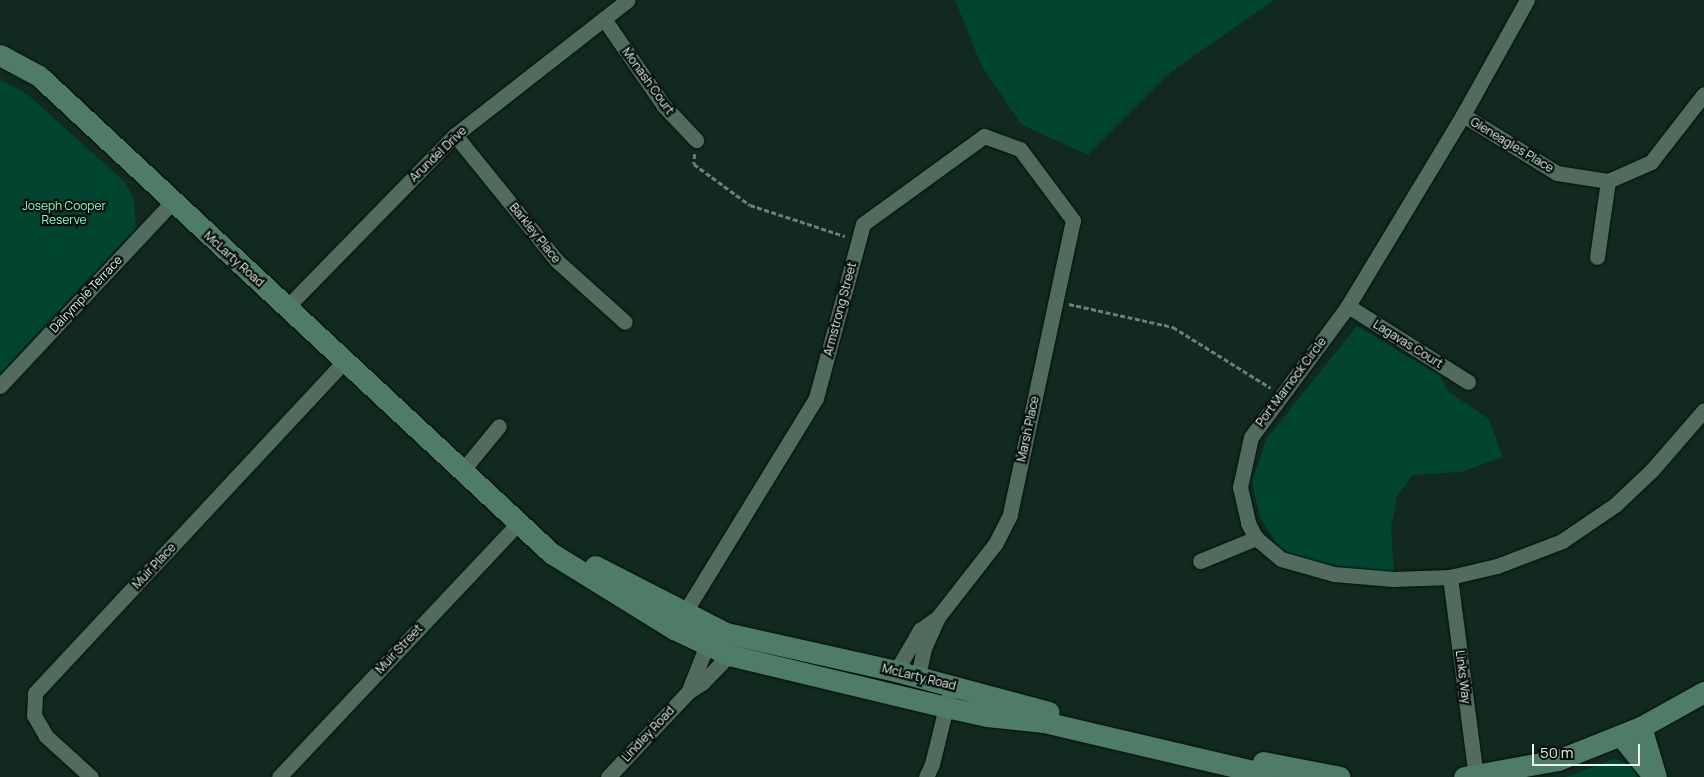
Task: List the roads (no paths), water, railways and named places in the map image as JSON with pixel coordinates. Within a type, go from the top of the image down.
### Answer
[{"type":"street","name":"Arundel Drive","points":[[287,307],[455,135],[628,0]]},
{"type":"street","name":"Port Marnock Circle","points":[[1527,0],[1463,115],[1348,306],[1251,437],[1240,487],[1248,523],[1256,538],[1281,559],[1334,574],[1393,578],[1450,577],[1497,566],[1570,536],[1622,500],[1652,470],[1704,410]]},
{"type":"street","name":"Monash Court","points":[[604,18],[664,106],[696,140]]},
{"type":"street","name":"McLarty Road","points":[[0,55],[39,76],[172,202],[345,360],[551,553],[679,622],[719,647],[946,707],[987,716],[1044,722],[1279,777]]},
{"type":"street","points":[[1597,257],[1608,181],[1651,162],[1704,94]]},
{"type":"street","name":"Gleneagles Place","points":[[1463,115],[1557,173],[1608,181]]},
{"type":"street","name":"Barkley Place","points":[[455,135],[557,261],[625,322]]},
{"type":"street","name":"Armstrong Street","points":[[679,622],[816,398],[863,224],[984,136],[1020,149],[1073,220]]},
{"type":"street","name":"Dalrymple Terrace","points":[[0,386],[172,202]]},
{"type":"street","name":"Marsh Place","points":[[907,674],[924,648],[938,617],[995,544],[1010,515],[1073,220]]},
{"type":"street","name":"Lagavas Court","points":[[1348,306],[1468,382]]},
{"type":"street","name":"Muir Place","points":[[91,777],[46,736],[34,715],[35,693],[345,360]]},
{"type":"street","points":[[462,471],[499,426]]},
{"type":"street","name":"Muir Street","points":[[279,777],[519,522]]},
{"type":"street","points":[[1200,561],[1256,538]]},
{"type":"street","name":"Links Way","points":[[1450,577],[1472,777]]},
{"type":"street","name":"Marsh Place","points":[[907,674],[920,630],[938,617]]},
{"type":"street","name":"McLarty Road","points":[[719,647],[907,674],[951,685],[1218,764],[1340,777]]},
{"type":"street","name":"Lindley Road","points":[[608,777],[688,692],[702,683],[719,647]]},
{"type":"street","name":"Lindley Road","points":[[688,692],[702,662],[719,647]]},
{"type":"street","points":[[900,696],[907,674]]},
{"type":"street","points":[[926,777],[932,764],[951,685]]},
{"type":"street","points":[[1643,731],[1704,692]]},
{"type":"street","points":[[1531,777],[1564,769],[1624,741],[1704,699]]},
{"type":"street","points":[[1643,731],[1655,777]]},
{"type":"street","points":[[1472,777],[1558,760],[1624,741]]},
{"type":"street","points":[[1624,741],[1655,777]]},
{"type":"park label","name":"Joseph Cooper Reserve","points":[[64,213]]}]
